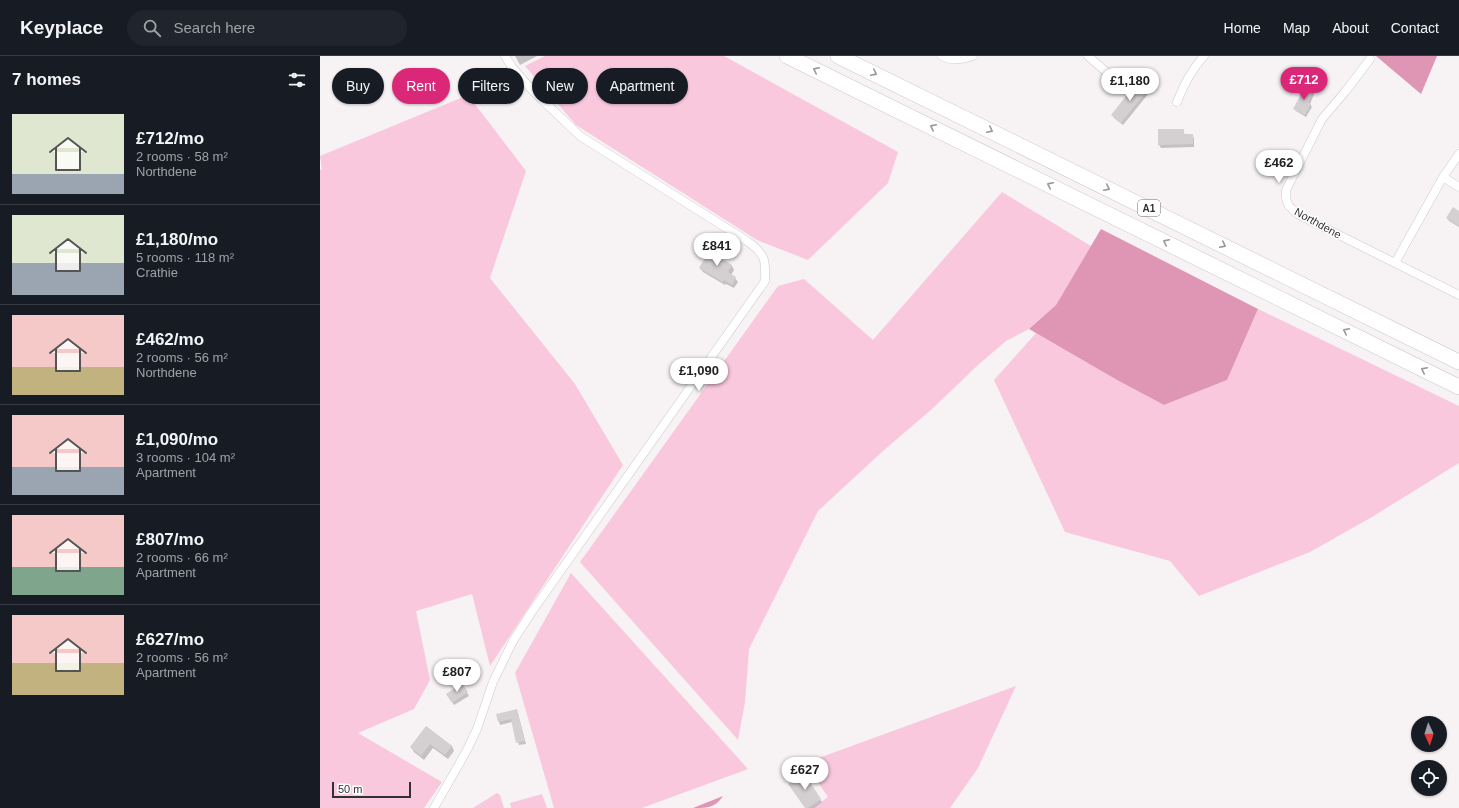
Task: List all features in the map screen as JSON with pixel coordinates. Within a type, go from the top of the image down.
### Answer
[{"type":"highway","name":"A1","points":[[787,56],[1459,387]]},
{"type":"highway","name":"A1","points":[[838,56],[1459,362]]},
{"type":"street","points":[[434,808],[466,752],[477,729],[493,682],[513,641],[531,613],[765,281],[766,263],[757,248],[580,136],[532,90],[512,67],[505,56]]},
{"type":"street","points":[[942,56],[961,60],[974,56]]},
{"type":"street","points":[[1088,56],[1120,84]]},
{"type":"street","points":[[1178,102],[1182,88],[1194,67],[1204,56]]},
{"type":"street","name":"Northdene","points":[[1370,59],[1322,119],[1286,190],[1286,199],[1289,207],[1299,215],[1459,296]]},
{"type":"street","points":[[1395,263],[1443,177],[1459,154]]},
{"type":"street","points":[[1443,177],[1459,187]]},
{"type":"shaded area","points":[[545,56],[724,56],[898,152],[888,183],[808,260],[757,240],[576,125],[558,104],[588,104],[588,68],[532,68],[532,74],[525,66]]},
{"type":"shaded area","points":[[1376,56],[1437,56],[1421,94]]},
{"type":"shaded area","points":[[458,99],[458,104],[475,104],[526,171],[490,278],[575,384],[623,465],[490,666],[472,594],[416,611],[430,680],[414,709],[358,733],[442,782],[424,808],[320,808],[320,170],[322,169],[320,156],[446,104],[450,104],[450,102]]},
{"type":"shaded area","points":[[1002,192],[1091,246],[1056,305],[1029,329],[1006,341],[978,365],[932,409],[883,451],[818,511],[749,649],[745,702],[738,740],[580,562],[778,286],[804,279],[873,340]]},
{"type":"shaded area","points":[[1101,229],[1258,309],[1227,380],[1164,405],[1117,380],[1029,329],[1056,305]]},
{"type":"shaded area","points":[[1258,309],[1459,406],[1459,463],[1372,517],[1310,552],[1199,596],[1170,561],[1065,532],[994,380],[1036,333],[1117,380],[1164,405],[1227,380]]},
{"type":"shaded area","points":[[571,573],[748,769],[642,808],[554,808],[515,673]]},
{"type":"shaded area","points":[[1016,686],[978,768],[950,808],[813,808],[828,797],[805,763]]},
{"type":"shaded area","points":[[497,793],[500,795],[504,808],[473,808]]},
{"type":"shaded area","points":[[542,794],[547,808],[511,808],[510,803]]},
{"type":"shaded area","points":[[723,796],[714,805],[702,808],[693,808]]},
{"type":"building","points":[[1138,81],[1148,89],[1121,123],[1111,115]]},
{"type":"building","points":[[1305,87],[1314,91],[1308,102],[1311,104],[1305,115],[1293,109]]},
{"type":"building","points":[[1158,129],[1184,129],[1184,134],[1193,134],[1193,144],[1158,145]]},
{"type":"building","points":[[1453,207],[1459,211],[1459,226],[1446,218]]},
{"type":"building","points":[[711,248],[718,252],[716,255],[732,265],[728,272],[736,277],[732,285],[724,280],[723,282],[699,268]]},
{"type":"building","points":[[471,663],[476,672],[460,681],[455,671]]},
{"type":"building","points":[[462,683],[468,692],[452,703],[446,694]]},
{"type":"building","points":[[517,709],[525,741],[516,743],[511,719],[498,722],[496,714]]},
{"type":"building","points":[[426,726],[452,746],[445,755],[430,744],[421,756],[410,747]]},
{"type":"building","points":[[804,773],[821,799],[808,808],[805,808],[788,784]]}]
